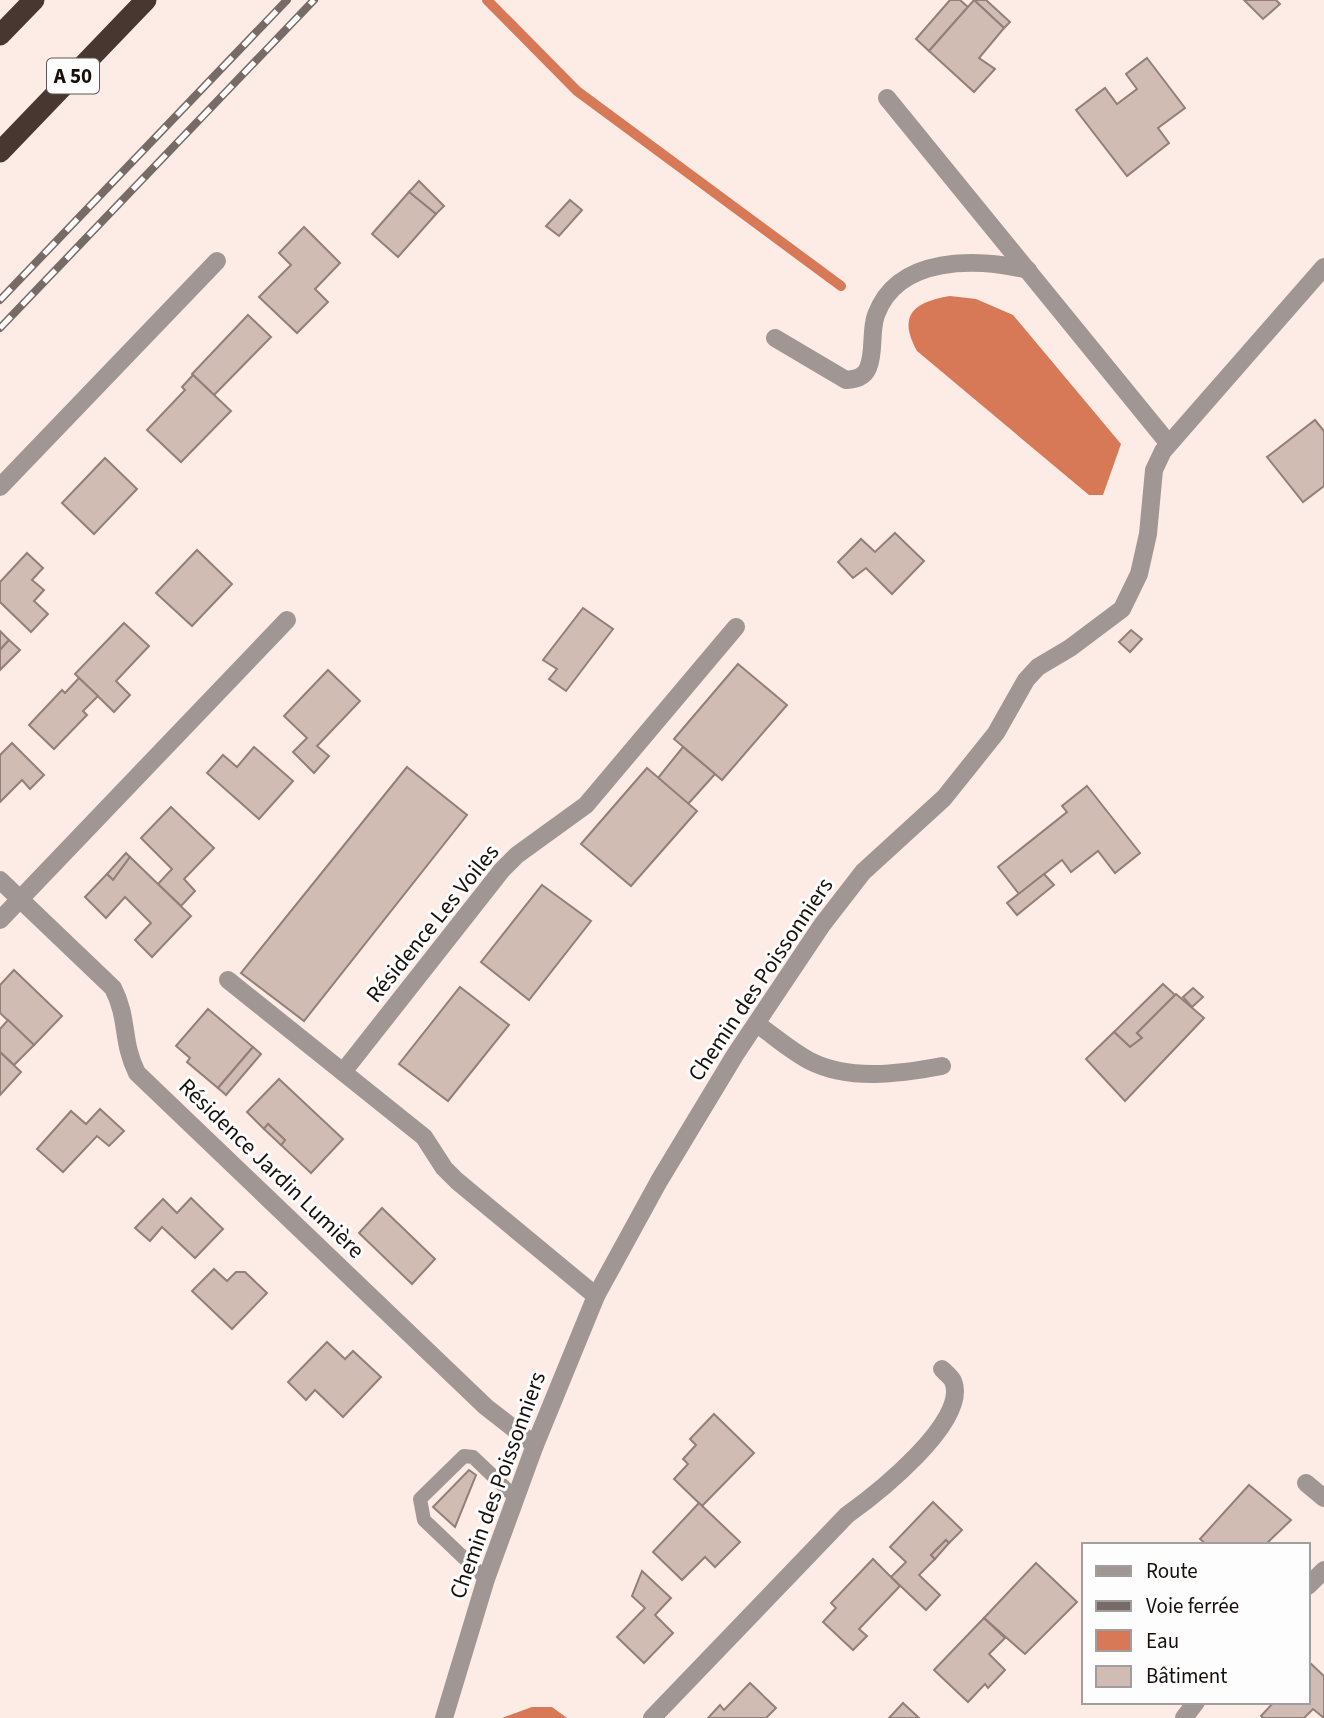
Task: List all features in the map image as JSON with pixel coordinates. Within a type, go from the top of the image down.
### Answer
[{"type":"highway","points":[[0,35],[34,0]]},
{"type":"highway","name":"A 50","points":[[0,152],[146,0]]},
{"type":"street","points":[[887,98],[1169,444]]},
{"type":"street","points":[[0,487],[217,261]]},
{"type":"street","points":[[775,338],[846,380],[860,378],[868,369],[875,318],[884,296],[898,284],[930,267],[971,261],[1028,270]]},
{"type":"street","name":"Chemin des Poissonniers","points":[[444,1718],[486,1579],[534,1445],[596,1296],[659,1181],[822,925],[863,872],[944,798],[996,733],[1026,680],[1038,667],[1070,648],[1122,609],[1139,574],[1148,534],[1154,470],[1169,444],[1324,267]]},
{"type":"street","points":[[0,920],[287,620]]},
{"type":"street","name":"Résidence Les Voiles","points":[[343,1072],[502,870],[517,855],[586,806],[736,627]]},
{"type":"street","name":"Résidence Jardin Lumière","points":[[0,880],[113,988],[123,1008],[126,1052],[136,1073],[486,1407],[534,1445]]},
{"type":"street","points":[[228,980],[424,1137],[444,1168],[457,1181],[596,1296]]},
{"type":"street","points":[[757,1024],[810,1061],[839,1070],[897,1075],[942,1066]]},
{"type":"street","points":[[652,1718],[847,1515],[880,1492],[917,1458],[944,1420],[955,1394],[953,1380],[942,1369]]},
{"type":"street","points":[[1306,1483],[1324,1498]]},
{"type":"street","points":[[1310,1584],[1324,1570]]},
{"type":"lane","points":[[486,1579],[424,1520],[420,1499],[464,1456],[473,1457],[516,1498]]},
{"type":"water","points":[[950,296],[976,299],[1013,315],[1121,444],[1103,495],[1089,495],[917,351],[909,328],[912,312],[927,302]]},
{"type":"water","points":[[532,1707],[552,1707],[567,1718],[502,1718]]},
{"type":"building","points":[[950,0],[960,0],[968,7],[929,51],[916,39]]},
{"type":"building","points":[[974,0],[986,0],[1010,22],[1004,28]]},
{"type":"building","points":[[974,0],[1004,28],[979,58],[995,69],[974,92],[929,51]]},
{"type":"building","points":[[1244,0],[1276,0],[1280,4],[1263,19]]},
{"type":"building","points":[[1147,58],[1185,108],[1158,128],[1169,143],[1127,176],[1076,110],[1105,88],[1117,104],[1137,89],[1126,74]]},
{"type":"building","points":[[419,181],[444,206],[436,214],[409,192]]},
{"type":"building","points":[[409,192],[436,214],[398,257],[372,234]]},
{"type":"building","points":[[570,200],[582,210],[559,236],[546,226]]},
{"type":"building","points":[[304,227],[340,263],[315,289],[328,302],[297,333],[259,297],[291,265],[279,253]]},
{"type":"building","points":[[248,315],[271,337],[214,395],[192,374]]},
{"type":"building","points":[[193,375],[231,411],[181,462],[147,430],[185,390],[182,387]]},
{"type":"building","points":[[1315,420],[1324,431],[1324,486],[1303,502],[1267,457]]},
{"type":"building","points":[[105,458],[137,489],[94,534],[62,503]]},
{"type":"building","points":[[895,533],[924,561],[892,594],[866,568],[853,578],[838,562],[861,539],[875,552]]},
{"type":"building","points":[[197,550],[232,584],[192,626],[156,593]]},
{"type":"building","points":[[27,553],[43,568],[32,580],[44,590],[34,601],[48,614],[31,632],[0,602],[0,582]]},
{"type":"building","points":[[583,608],[613,629],[566,691],[549,679],[557,669],[543,660]]},
{"type":"building","points":[[124,623],[149,646],[116,681],[130,695],[114,712],[75,674]]},
{"type":"building","points":[[1131,630],[1142,639],[1130,652],[1119,642]]},
{"type":"building","points":[[0,631],[9,640],[0,650]]},
{"type":"building","points":[[9,640],[20,650],[0,670],[0,650]]},
{"type":"building","points":[[738,664],[787,705],[722,780],[674,739]]},
{"type":"building","points":[[328,670],[360,701],[317,746],[329,756],[314,773],[293,752],[307,738],[284,716]]},
{"type":"building","points":[[79,678],[98,696],[83,711],[87,715],[54,749],[29,725],[62,690],[65,693]]},
{"type":"building","points":[[12,743],[44,775],[30,789],[22,780],[0,802],[0,755]]},
{"type":"building","points":[[254,747],[293,781],[259,819],[207,773],[223,755],[237,767]]},
{"type":"building","points":[[683,747],[715,774],[688,804],[658,778]]},
{"type":"building","points":[[407,767],[467,815],[304,1021],[241,973]]},
{"type":"building","points":[[647,768],[697,811],[631,886],[581,844]]},
{"type":"building","points":[[1087,786],[1140,853],[1115,873],[1098,851],[1071,872],[1062,860],[1019,894],[998,867],[1067,812],[1062,806]]},
{"type":"building","points":[[171,807],[214,848],[184,879],[195,891],[181,906],[158,884],[172,869],[141,838]]},
{"type":"building","points":[[126,853],[130,857],[113,880],[107,874]]},
{"type":"building","points":[[130,857],[191,916],[152,957],[135,940],[151,923],[125,897],[106,918],[85,897],[107,874],[113,880]]},
{"type":"building","points":[[1044,874],[1054,885],[1017,915],[1007,903]]},
{"type":"building","points":[[542,885],[591,921],[529,1000],[481,962]]},
{"type":"building","points":[[14,970],[62,1016],[34,1045],[0,1013],[0,985]]},
{"type":"building","points":[[1163,984],[1175,995],[1137,1033],[1142,1038],[1130,1047],[1114,1032]]},
{"type":"building","points":[[460,987],[509,1025],[448,1101],[399,1064]]},
{"type":"building","points":[[1193,988],[1203,997],[1192,1007],[1183,997]]},
{"type":"building","points":[[1176,994],[1204,1018],[1125,1101],[1086,1059],[1114,1032],[1130,1047],[1142,1038],[1137,1033]]},
{"type":"building","points":[[208,1009],[253,1047],[218,1088],[187,1062],[190,1058],[176,1046]]},
{"type":"building","points":[[8,1020],[34,1045],[14,1065],[0,1052],[0,1029]]},
{"type":"building","points":[[253,1047],[261,1054],[226,1095],[218,1088]]},
{"type":"building","points":[[0,1052],[21,1072],[0,1095]]},
{"type":"building","points":[[279,1079],[343,1139],[311,1173],[281,1145],[285,1140],[268,1124],[264,1129],[247,1112]]},
{"type":"building","points":[[100,1109],[124,1131],[109,1146],[97,1136],[63,1172],[37,1149],[71,1111],[86,1124]]},
{"type":"building","points":[[268,1124],[285,1140],[281,1145],[264,1129]]},
{"type":"building","points":[[191,1198],[223,1229],[195,1258],[162,1227],[150,1241],[135,1228],[163,1199],[177,1213]]},
{"type":"building","points":[[382,1208],[435,1259],[412,1284],[359,1233]]},
{"type":"building","points":[[214,1269],[227,1281],[236,1272],[245,1272],[267,1293],[232,1329],[192,1291]]},
{"type":"building","points":[[327,1342],[345,1359],[353,1351],[381,1377],[343,1417],[315,1390],[306,1400],[288,1382]]},
{"type":"building","points":[[714,1414],[754,1453],[702,1506],[674,1479],[688,1464],[683,1459],[696,1445],[690,1439]]},
{"type":"building","points":[[469,1470],[476,1475],[455,1527],[433,1507]]},
{"type":"building","points":[[1249,1485],[1291,1520],[1267,1543],[1205,1543],[1200,1539]]},
{"type":"building","points":[[933,1502],[962,1530],[949,1543],[946,1540],[931,1555],[935,1559],[919,1575],[940,1595],[926,1610],[891,1577],[906,1562],[890,1547]]},
{"type":"building","points":[[699,1503],[740,1542],[715,1567],[705,1557],[682,1580],[653,1552]]},
{"type":"building","points":[[946,1540],[949,1543],[935,1559],[931,1555]]},
{"type":"building","points":[[873,1559],[900,1586],[859,1629],[867,1636],[853,1650],[823,1622],[836,1608],[831,1603]]},
{"type":"building","points":[[1036,1563],[1077,1602],[1025,1654],[984,1618]]},
{"type":"building","points":[[642,1571],[671,1598],[655,1615],[673,1633],[644,1663],[617,1637],[645,1608],[632,1596]]},
{"type":"building","points":[[984,1618],[1005,1638],[989,1654],[1005,1670],[988,1688],[985,1684],[968,1702],[934,1670]]},
{"type":"building","points":[[1310,1663],[1324,1676],[1324,1718],[1313,1709],[1304,1718],[1261,1716],[1272,1704],[1310,1704]]},
{"type":"building","points":[[750,1683],[776,1708],[766,1718],[708,1718],[720,1705],[724,1710]]},
{"type":"building","points":[[903,1703],[919,1718],[889,1718]]},
{"type":"waterway","points":[[487,0],[577,91],[841,286]]},
{"type":"railway","points":[[0,300],[287,0]]},
{"type":"railway","points":[[0,328],[314,0]]}]
